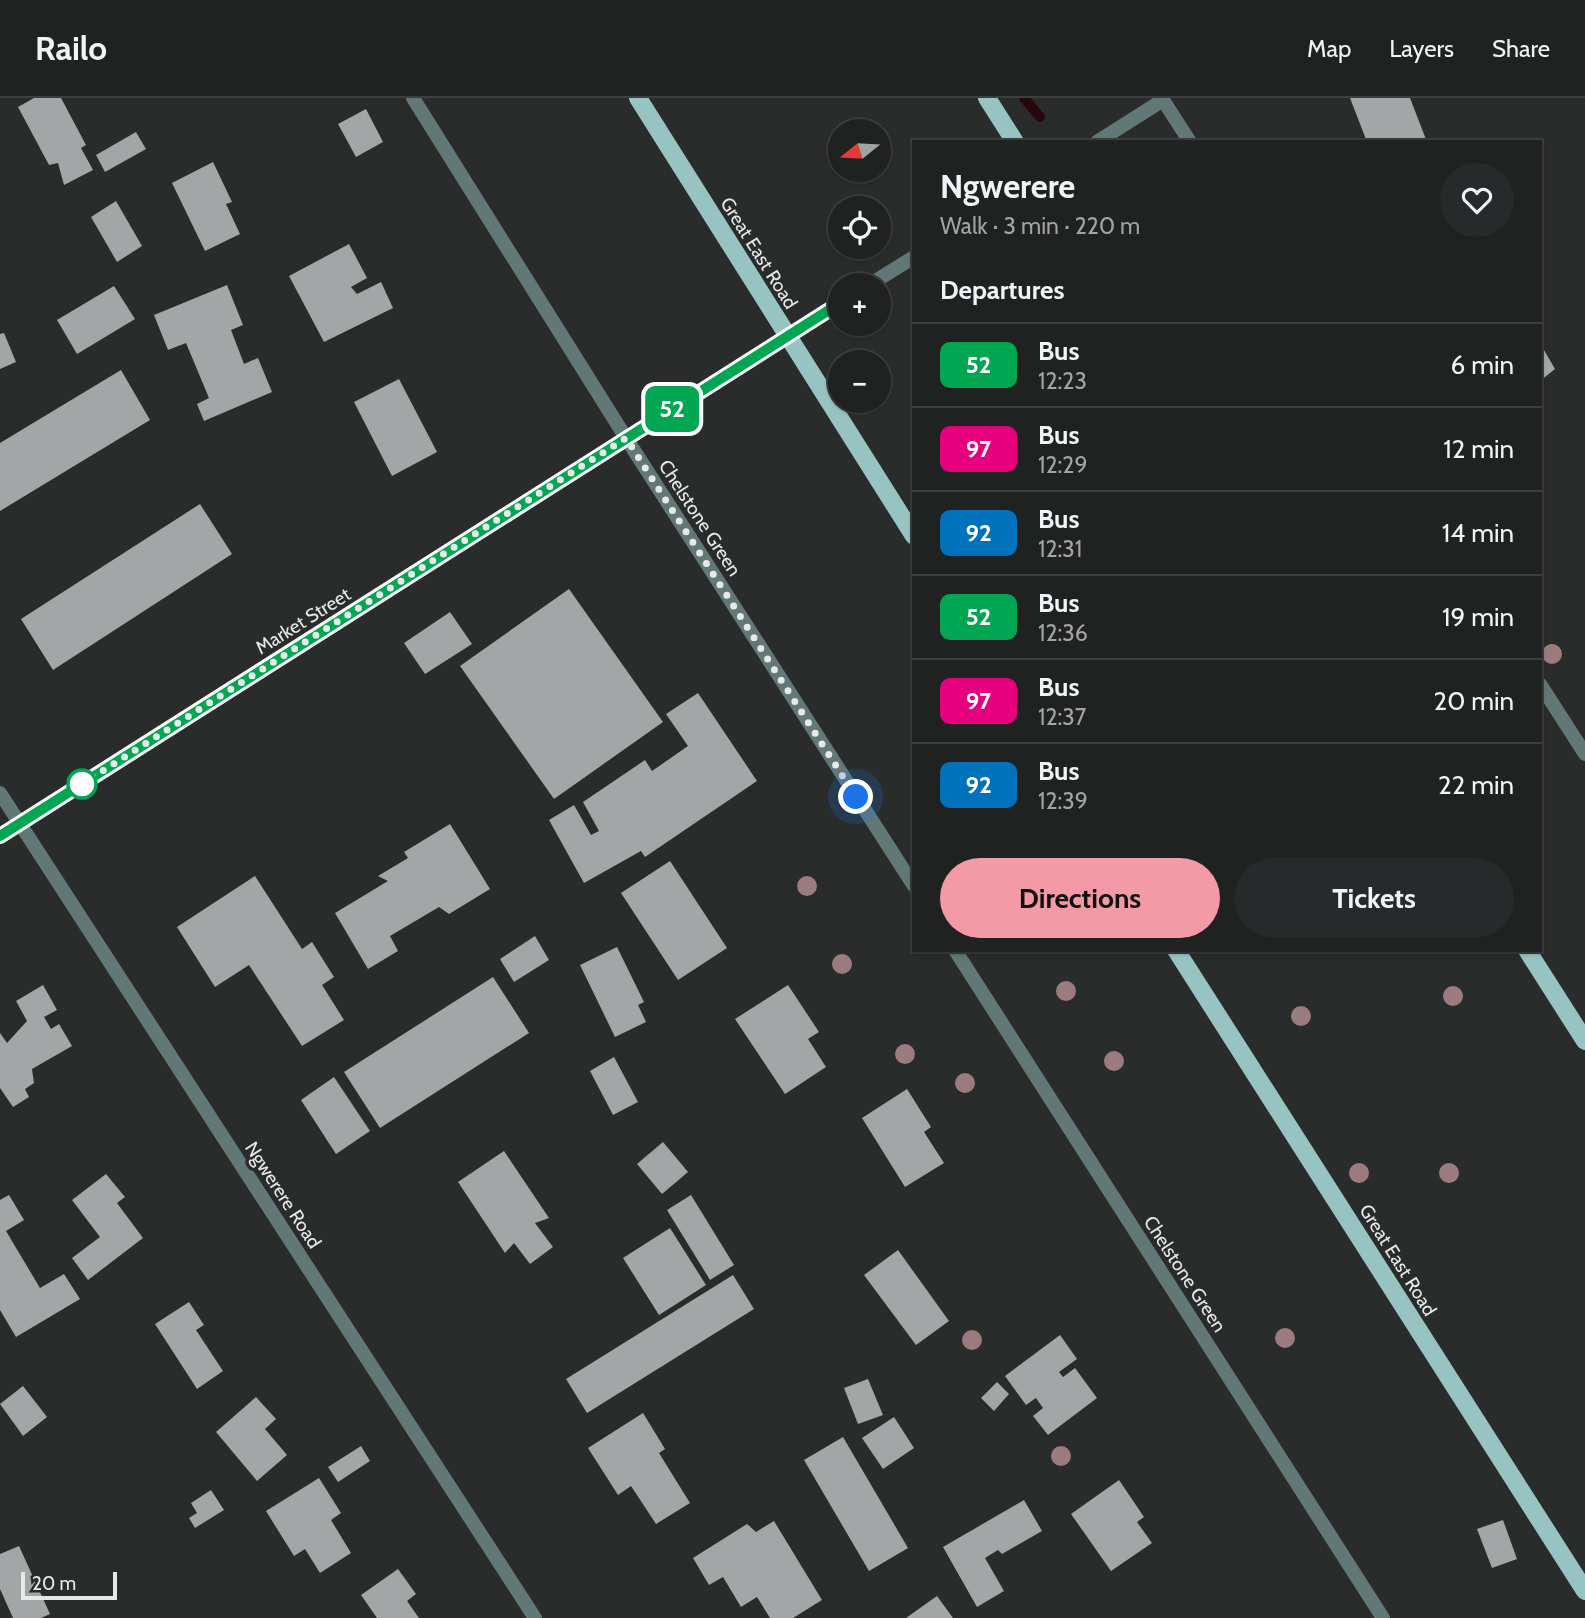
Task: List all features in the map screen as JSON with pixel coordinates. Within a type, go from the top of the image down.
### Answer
[{"type":"main road","name":"Great East Road","points":[[638,98],[912,533]]},
{"type":"main road","points":[[987,98],[1013,140]]},
{"type":"main road","name":"Great East Road","points":[[1177,952],[1585,1591]]},
{"type":"main road","points":[[1528,952],[1585,1041]]},
{"type":"street","name":"Chelstone Green","points":[[413,98],[626,438],[912,883]]},
{"type":"street","points":[[1100,140],[1163,99],[1189,140]]},
{"type":"street","points":[[888,273],[912,258]]},
{"type":"street","name":"Market Street","points":[[0,836],[828,311]]},
{"type":"street","points":[[1542,687],[1585,754]]},
{"type":"street","name":"Ngwerere Road","points":[[0,793],[535,1618]]},
{"type":"street","name":"Chelstone Green","points":[[956,952],[1383,1618]]},
{"type":"building","points":[[34,98],[61,98],[86,145],[81,148],[93,170],[64,185],[58,163],[49,165],[18,107]]},
{"type":"building","points":[[1350,98],[1410,98],[1426,140],[1366,140]]},
{"type":"building","points":[[366,109],[383,142],[356,157],[338,124]]},
{"type":"building","points":[[136,132],[146,149],[105,172],[96,155]]},
{"type":"building","points":[[213,162],[232,202],[226,204],[240,234],[205,251],[172,183]]},
{"type":"building","points":[[116,201],[142,246],[117,262],[91,217]]},
{"type":"building","points":[[349,244],[367,278],[351,287],[357,294],[381,282],[393,308],[324,342],[289,276]]},
{"type":"building","points":[[227,285],[243,325],[231,330],[244,364],[258,358],[272,392],[204,421],[197,404],[209,398],[186,343],[168,350],[154,315]]},
{"type":"building","points":[[114,286],[135,319],[77,354],[57,320]]},
{"type":"building","points":[[4,333],[16,362],[0,369],[0,334]]},
{"type":"building","points":[[1542,346],[1555,369],[1542,379]]},
{"type":"building","points":[[121,370],[150,420],[0,511],[0,443]]},
{"type":"building","points":[[399,379],[437,452],[392,476],[354,402]]},
{"type":"building","points":[[200,504],[232,554],[53,670],[21,619]]},
{"type":"building","points":[[569,589],[663,722],[554,799],[460,666]]},
{"type":"building","points":[[450,612],[472,644],[425,674],[404,643]]},
{"type":"building","points":[[698,693],[757,781],[645,857],[641,851],[584,883],[549,820],[574,805],[591,835],[599,831],[583,802],[645,760],[652,771],[688,746],[666,714]]},
{"type":"building","points":[[450,824],[490,889],[449,914],[439,907],[390,936],[398,951],[368,969],[335,913],[388,881],[378,876],[408,858],[404,852]]},
{"type":"building","points":[[670,861],[727,948],[678,980],[621,893]]},
{"type":"building","points":[[255,876],[302,949],[312,942],[334,977],[322,985],[344,1020],[302,1046],[249,965],[215,987],[177,927]]},
{"type":"building","points":[[535,936],[549,960],[514,982],[500,959]]},
{"type":"building","points":[[617,947],[644,1002],[638,1005],[646,1022],[615,1037],[580,965]]},
{"type":"building","points":[[493,977],[529,1033],[380,1128],[344,1072]]},
{"type":"building","points":[[43,985],[57,1010],[44,1017],[51,1029],[59,1024],[72,1046],[32,1069],[34,1083],[25,1089],[29,1097],[13,1107],[0,1088],[0,1033],[7,1043],[27,1021],[16,1001]]},
{"type":"building","points":[[788,985],[819,1032],[808,1039],[826,1067],[785,1094],[735,1019]]},
{"type":"building","points":[[614,1057],[638,1102],[613,1115],[590,1071]]},
{"type":"building","points":[[334,1077],[370,1131],[336,1154],[301,1100]]},
{"type":"building","points":[[907,1089],[931,1127],[924,1132],[944,1163],[905,1187],[862,1118]]},
{"type":"building","points":[[663,1142],[688,1172],[662,1194],[637,1164]]},
{"type":"building","points":[[504,1151],[549,1218],[535,1223],[553,1247],[530,1264],[514,1243],[505,1253],[458,1182]]},
{"type":"building","points":[[106,1174],[125,1197],[117,1203],[143,1238],[88,1280],[72,1258],[100,1237],[72,1200]]},
{"type":"building","points":[[9,1195],[24,1220],[6,1231],[40,1288],[64,1274],[80,1299],[16,1337],[0,1310],[0,1200]]},
{"type":"building","points":[[691,1195],[734,1265],[710,1280],[667,1210]]},
{"type":"building","points":[[670,1228],[706,1285],[659,1315],[623,1258]]},
{"type":"building","points":[[898,1250],[949,1321],[916,1345],[864,1275]]},
{"type":"building","points":[[733,1275],[754,1309],[587,1413],[566,1379]]},
{"type":"building","points":[[189,1302],[204,1325],[196,1330],[223,1371],[197,1389],[155,1324]]},
{"type":"building","points":[[1060,1335],[1077,1359],[1059,1372],[1063,1377],[1075,1368],[1097,1398],[1048,1435],[1033,1416],[1043,1408],[1036,1398],[1026,1405],[1005,1376]]},
{"type":"building","points":[[868,1379],[883,1415],[858,1424],[844,1388]]},
{"type":"building","points":[[997,1382],[1009,1394],[994,1411],[981,1398]]},
{"type":"building","points":[[23,1386],[47,1417],[23,1436],[0,1404]]},
{"type":"building","points":[[256,1397],[276,1419],[265,1429],[287,1455],[257,1481],[216,1432]]},
{"type":"building","points":[[643,1413],[665,1449],[659,1453],[690,1503],[656,1524],[631,1486],[618,1495],[588,1448]]},
{"type":"building","points":[[894,1417],[914,1448],[883,1469],[862,1438]]},
{"type":"building","points":[[843,1437],[908,1548],[869,1571],[804,1460]]},
{"type":"building","points":[[361,1446],[370,1461],[338,1482],[328,1467]]},
{"type":"building","points":[[319,1478],[341,1513],[331,1520],[351,1553],[320,1573],[305,1549],[294,1556],[266,1511]]},
{"type":"building","points":[[1119,1480],[1144,1517],[1137,1522],[1152,1543],[1111,1571],[1071,1514]]},
{"type":"building","points":[[211,1490],[224,1510],[195,1528],[189,1518],[197,1513],[191,1503]]},
{"type":"building","points":[[1024,1500],[1042,1531],[1002,1554],[998,1550],[985,1558],[1004,1591],[977,1607],[943,1547]]},
{"type":"building","points":[[1503,1520],[1517,1559],[1492,1568],[1477,1529]]},
{"type":"building","points":[[774,1521],[822,1600],[793,1618],[770,1618],[757,1597],[741,1607],[723,1577],[709,1585],[693,1558],[747,1524],[756,1532]]},
{"type":"building","points":[[19,1546],[50,1614],[41,1618],[13,1618],[0,1589],[0,1554]]},
{"type":"building","points":[[398,1569],[416,1594],[407,1601],[419,1618],[377,1618],[361,1595]]},
{"type":"building","points":[[937,1596],[953,1618],[906,1618]]},
{"type":"waterway","points":[[1024,98],[1040,117]]},
{"type":"bus line","name":"52","points":[[0,836],[828,311]]},
{"type":"route","points":[[82,784],[626,438],[856,797]]}]
